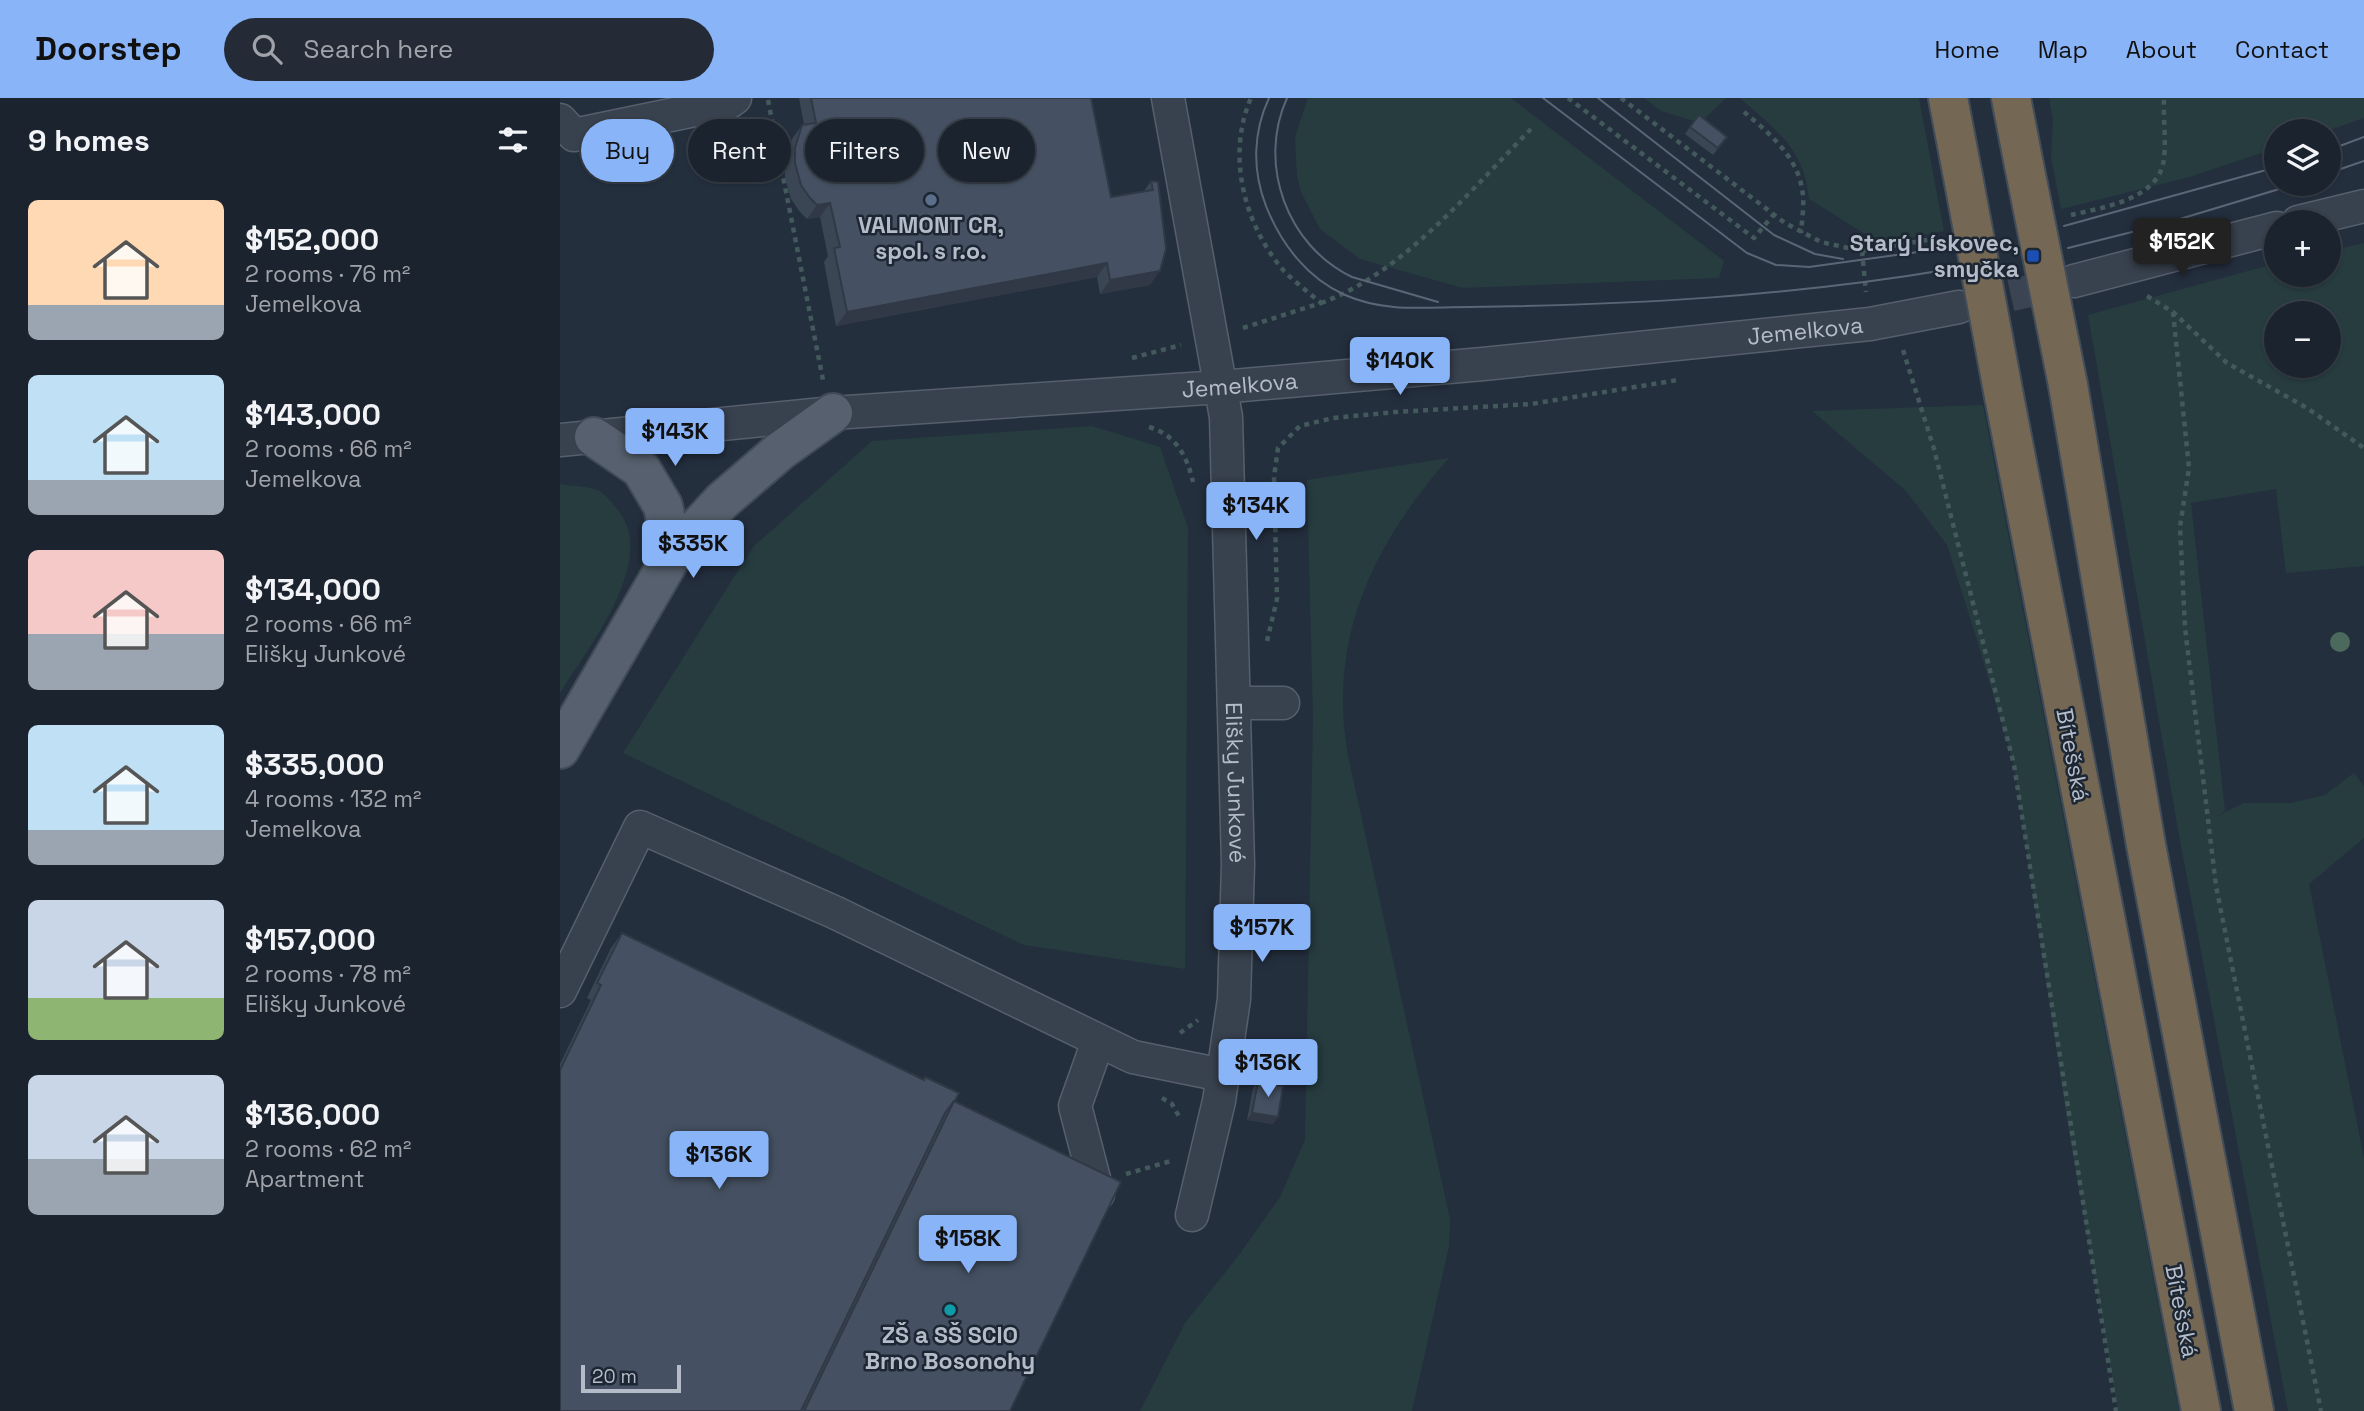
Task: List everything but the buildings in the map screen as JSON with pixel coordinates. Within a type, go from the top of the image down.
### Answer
[{"type":"highway","name":"Bítešská","points":[[1948,98],[2202,1411]]},
{"type":"highway","points":[[2011,98],[2068,385],[2146,845],[2254,1411]]},
{"type":"main road","points":[[560,749],[673,554],[722,501],[780,451],[828,401]]},
{"type":"main road","points":[[577,439],[641,468],[663,506],[673,554]]},
{"type":"street","points":[[567,127],[727,103],[735,98]]},
{"type":"street","name":"Elišky Junkové","points":[[1168,98],[1213,337],[1227,439],[1238,864],[1236,967],[1222,1075],[1189,1170],[1192,1215]]},
{"type":"street","points":[[2341,212],[2364,206]]},
{"type":"street","points":[[2074,281],[2264,231]]},
{"type":"street","name":"Jemelkova","points":[[577,439],[828,401],[1221,387],[1552,356],[1897,318],[1959,307]]},
{"type":"street","points":[[1234,703],[1283,704]]},
{"type":"street","points":[[560,991],[639,827],[834,912],[1098,1041],[1147,1060],[1222,1075]]},
{"type":"street","points":[[1098,1041],[1075,1106],[1098,1194]]},
{"type":"path","points":[[768,98],[828,401]]},
{"type":"path","points":[[1251,98],[1240,144],[1239,169],[1244,194],[1257,230],[1284,270],[1321,303]]},
{"type":"path","points":[[1568,98],[1754,238],[1774,214]]},
{"type":"path","points":[[1621,98],[1801,234],[1842,248],[1862,251],[1946,236]]},
{"type":"path","points":[[2063,217],[2135,196],[2158,180],[2164,162],[2164,98]]},
{"type":"path","points":[[1744,112],[1772,135],[1790,158],[1802,188],[1801,234]]},
{"type":"path","points":[[1129,359],[1213,337],[1321,303],[1367,282],[1435,226],[1534,126]]},
{"type":"path","points":[[1862,251],[1867,301]]},
{"type":"path","points":[[2140,291],[2173,313],[2227,363],[2307,408],[2364,448]]},
{"type":"path","points":[[2173,313],[2189,468],[2180,527],[2185,628],[2216,886],[2321,1411]]},
{"type":"path","points":[[1897,318],[1906,367],[1934,449],[2014,765],[2116,1411]]},
{"type":"path","points":[[1267,644],[1277,599],[1274,477],[1278,448],[1300,426],[1333,418],[1396,412],[1531,404],[1689,378]]},
{"type":"path","points":[[1141,425],[1161,431],[1184,453],[1194,493]]},
{"type":"path","points":[[1182,1133],[1181,1120],[1172,1104],[1139,1088],[1153,1032],[1185,1032],[1202,1014]]},
{"type":"green space","points":[[1308,98],[1511,98],[1724,261],[1719,278],[1463,288],[1360,259],[1320,229],[1301,192],[1297,176],[1295,137]]},
{"type":"green space","points":[[1644,98],[1726,98],[1700,123],[1661,111]]},
{"type":"green space","points":[[1740,98],[1919,98],[1944,231],[1881,244],[1809,199],[1801,166],[1786,141]]},
{"type":"green space","points":[[2049,98],[2364,98],[2364,118],[2341,126],[2341,119],[2264,119],[2264,152],[2189,177],[2061,209],[2051,157],[2053,120]]},
{"type":"green space","points":[[2364,243],[2364,566],[2286,573],[2276,489],[2191,503],[2225,811],[2217,816],[2244,803],[2291,803],[2325,795],[2354,773],[2364,786],[2364,838],[2309,884],[2364,1158],[2364,1411],[2288,1411],[2179,835],[2088,315],[2264,267],[2264,287],[2341,287],[2341,248]]},
{"type":"green space","points":[[1983,405],[2179,1411],[2118,1411],[2067,1120],[2014,765],[1947,545],[1906,491],[1812,411]]},
{"type":"green space","points":[[1092,426],[1160,447],[1188,528],[1185,969],[1024,945],[623,753],[753,547],[872,441]]},
{"type":"green space","points":[[1449,458],[1398,524],[1378,559],[1362,595],[1344,672],[1343,713],[1348,756],[1450,1219],[1449,1246],[1412,1411],[1140,1411],[1185,1323],[1239,1255],[1280,1197],[1305,1140],[1313,718],[1307,480]]},
{"type":"green space","points":[[560,484],[598,490],[605,496],[617,509],[628,529],[630,553],[625,578],[615,603],[560,693]]},
{"type":"tunnel","points":[[1964,306],[2070,282]]},
{"type":"tram line","points":[[1269,98],[1260,124],[1256,151],[1261,192],[1272,220],[1279,234],[1307,269],[1331,288],[1360,301],[1391,307],[1422,308],[1651,301],[1832,286],[1951,269]]},
{"type":"tram line","points":[[1287,98],[1275,149],[1277,175],[1284,201],[1295,224],[1310,245],[1329,263],[1352,277],[1438,302]]},
{"type":"tram line","points":[[1543,98],[1747,253],[1776,265],[1809,267],[1947,248]]},
{"type":"tram line","points":[[1598,98],[1774,235],[1815,254],[1843,259]]},
{"type":"tram line","points":[[2341,146],[2364,137]]},
{"type":"tram line","points":[[2341,169],[2364,161]]},
{"type":"tram line","points":[[2064,226],[2264,171]]},
{"type":"tram line","points":[[2068,248],[2160,225],[2264,194]]},
{"type":"place","name":"VALMONT CR, spol. s r.o.","points":[[931,200]]},
{"type":"place","name":"Starý Lískovec, smyčka","points":[[2033,256]]},
{"type":"place","name":"ZŠ a SŠ SCIO Brno Bosonohy","points":[[950,1310]]}]
